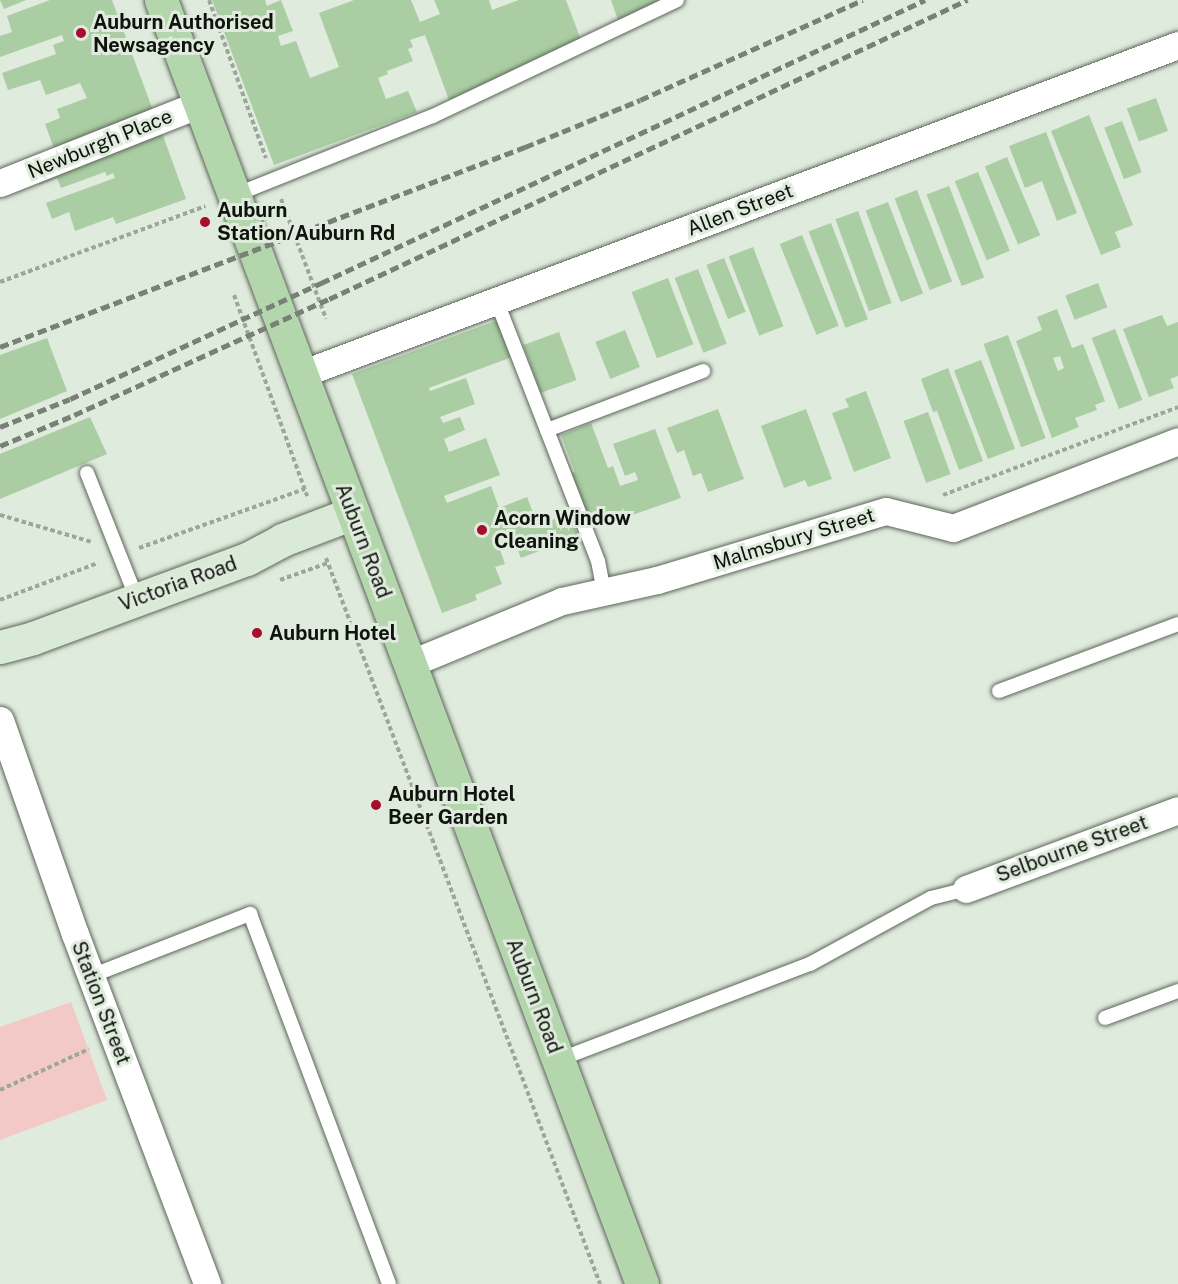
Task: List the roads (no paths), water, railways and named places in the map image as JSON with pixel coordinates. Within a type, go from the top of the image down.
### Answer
[{"type":"main road","name":"Auburn Road","points":[[161,0],[642,1284]]},
{"type":"street","name":"Allen Street","points":[[301,374],[1178,45]]},
{"type":"street","name":"Newburgh Place","points":[[0,183],[200,104]]},
{"type":"street","name":"Malmsbury Street","points":[[409,664],[562,601],[657,580],[886,511],[953,528],[1178,441]]},
{"type":"street","name":"Victoria Road","points":[[0,646],[33,638],[248,559],[276,543],[353,513]]},
{"type":"street","name":"Station Street","points":[[0,720],[91,976],[207,1284]]},
{"type":"street","name":"Selbourne Street","points":[[966,889],[1178,810]]},
{"type":"lane","points":[[233,195],[433,116],[677,0]]},
{"type":"lane","points":[[497,302],[598,561],[604,592]]},
{"type":"lane","points":[[547,430],[703,371]]},
{"type":"lane","points":[[87,473],[116,556],[137,599]]},
{"type":"lane","points":[[999,691],[1178,624]]},
{"type":"lane","points":[[558,1060],[810,964],[931,898],[966,889]]},
{"type":"lane","points":[[91,976],[250,914],[389,1284]]},
{"type":"lane","points":[[1105,1018],[1178,991]]},
{"type":"railway","points":[[0,347],[525,147],[640,100],[863,0]]},
{"type":"railway","points":[[0,427],[70,399],[925,0]]},
{"type":"railway","points":[[0,446],[74,415],[329,299],[967,0]]},
{"type":"place","name":"Auburn Authorised Newsagency","points":[[81,33]]},
{"type":"place","name":"Auburn Station/Auburn Rd","points":[[205,222]]},
{"type":"place","name":"Acorn Window Cleaning","points":[[482,530]]},
{"type":"place","name":"Auburn Hotel","points":[[257,633]]},
{"type":"place","name":"Auburn Hotel Beer Garden","points":[[376,805]]}]
